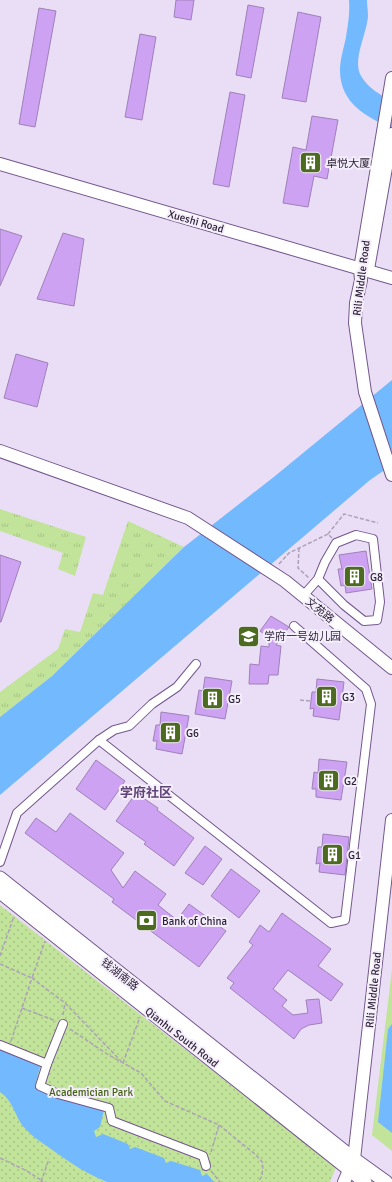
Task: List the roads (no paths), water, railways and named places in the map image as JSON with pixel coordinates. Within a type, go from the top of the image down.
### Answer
[{"type":"main road","name":"钱湖南路","points":[[0,878],[351,1164]]},
{"type":"main road","name":"Qianhu South Road","points":[[0,892],[144,1007],[351,1164],[386,1182]]},
{"type":"main road","name":"Qianhu South Road","points":[[351,1164],[361,1181]]},
{"type":"street","name":"Rili Middle Road","points":[[392,81],[388,138],[356,303],[355,324],[365,392],[392,475]]},
{"type":"street","name":"Xueshi Road","points":[[0,164],[363,273],[392,278]]},
{"type":"street","name":"文苑路","points":[[0,451],[188,518],[285,581],[392,668]]},
{"type":"street","points":[[303,596],[316,581],[336,543],[356,535],[373,539],[380,602],[377,620],[364,621],[316,581]]},
{"type":"street","points":[[99,740],[332,923],[345,920],[371,704],[366,689],[294,626]]},
{"type":"street","points":[[0,862],[18,813],[99,740],[114,730],[129,726],[152,704],[176,687],[196,664]]},
{"type":"street","name":"Rili Middle Road","points":[[344,1182],[351,1164],[392,820]]},
{"type":"street","points":[[62,1024],[40,1086],[58,1094],[109,1108],[112,1121],[203,1156],[206,1166]]},
{"type":"street","points":[[0,1045],[47,1064]]},
{"type":"water","points":[[349,0],[367,0],[368,16],[359,54],[359,69],[361,76],[367,84],[392,102],[392,128],[364,114],[356,107],[344,91],[341,82],[340,66],[348,23]]},
{"type":"water","points":[[392,380],[392,465],[370,480],[0,795],[0,717],[52,676],[184,547],[275,476]]},
{"type":"water","points":[[392,1024],[392,1133],[378,1122],[388,1029]]},
{"type":"water","points":[[0,1049],[41,1063],[35,1086],[61,1098],[104,1110],[100,1127],[94,1131],[96,1137],[103,1134],[128,1144],[130,1149],[135,1147],[164,1158],[166,1163],[171,1161],[200,1170],[202,1176],[207,1174],[214,1182],[107,1182],[65,1159],[28,1132],[19,1121],[8,1099],[0,1092]]},
{"type":"place","name":"卓悦大厦","points":[[310,163]]},
{"type":"place","name":"G8","points":[[355,577]]},
{"type":"place","name":"学府一号幼儿园","points":[[248,636]]},
{"type":"place","name":"G3","points":[[327,697]]},
{"type":"place","name":"G5","points":[[213,699]]},
{"type":"place","name":"G6","points":[[170,733]]},
{"type":"place","name":"G2","points":[[329,781]]},
{"type":"place","name":"G1","points":[[333,855]]},
{"type":"place","name":"Bank of China","points":[[147,921]]},
{"type":"district","name":"学府社区","points":[[146,792]]},
{"type":"park label","name":"Academician Park","points":[[91,1092]]}]
